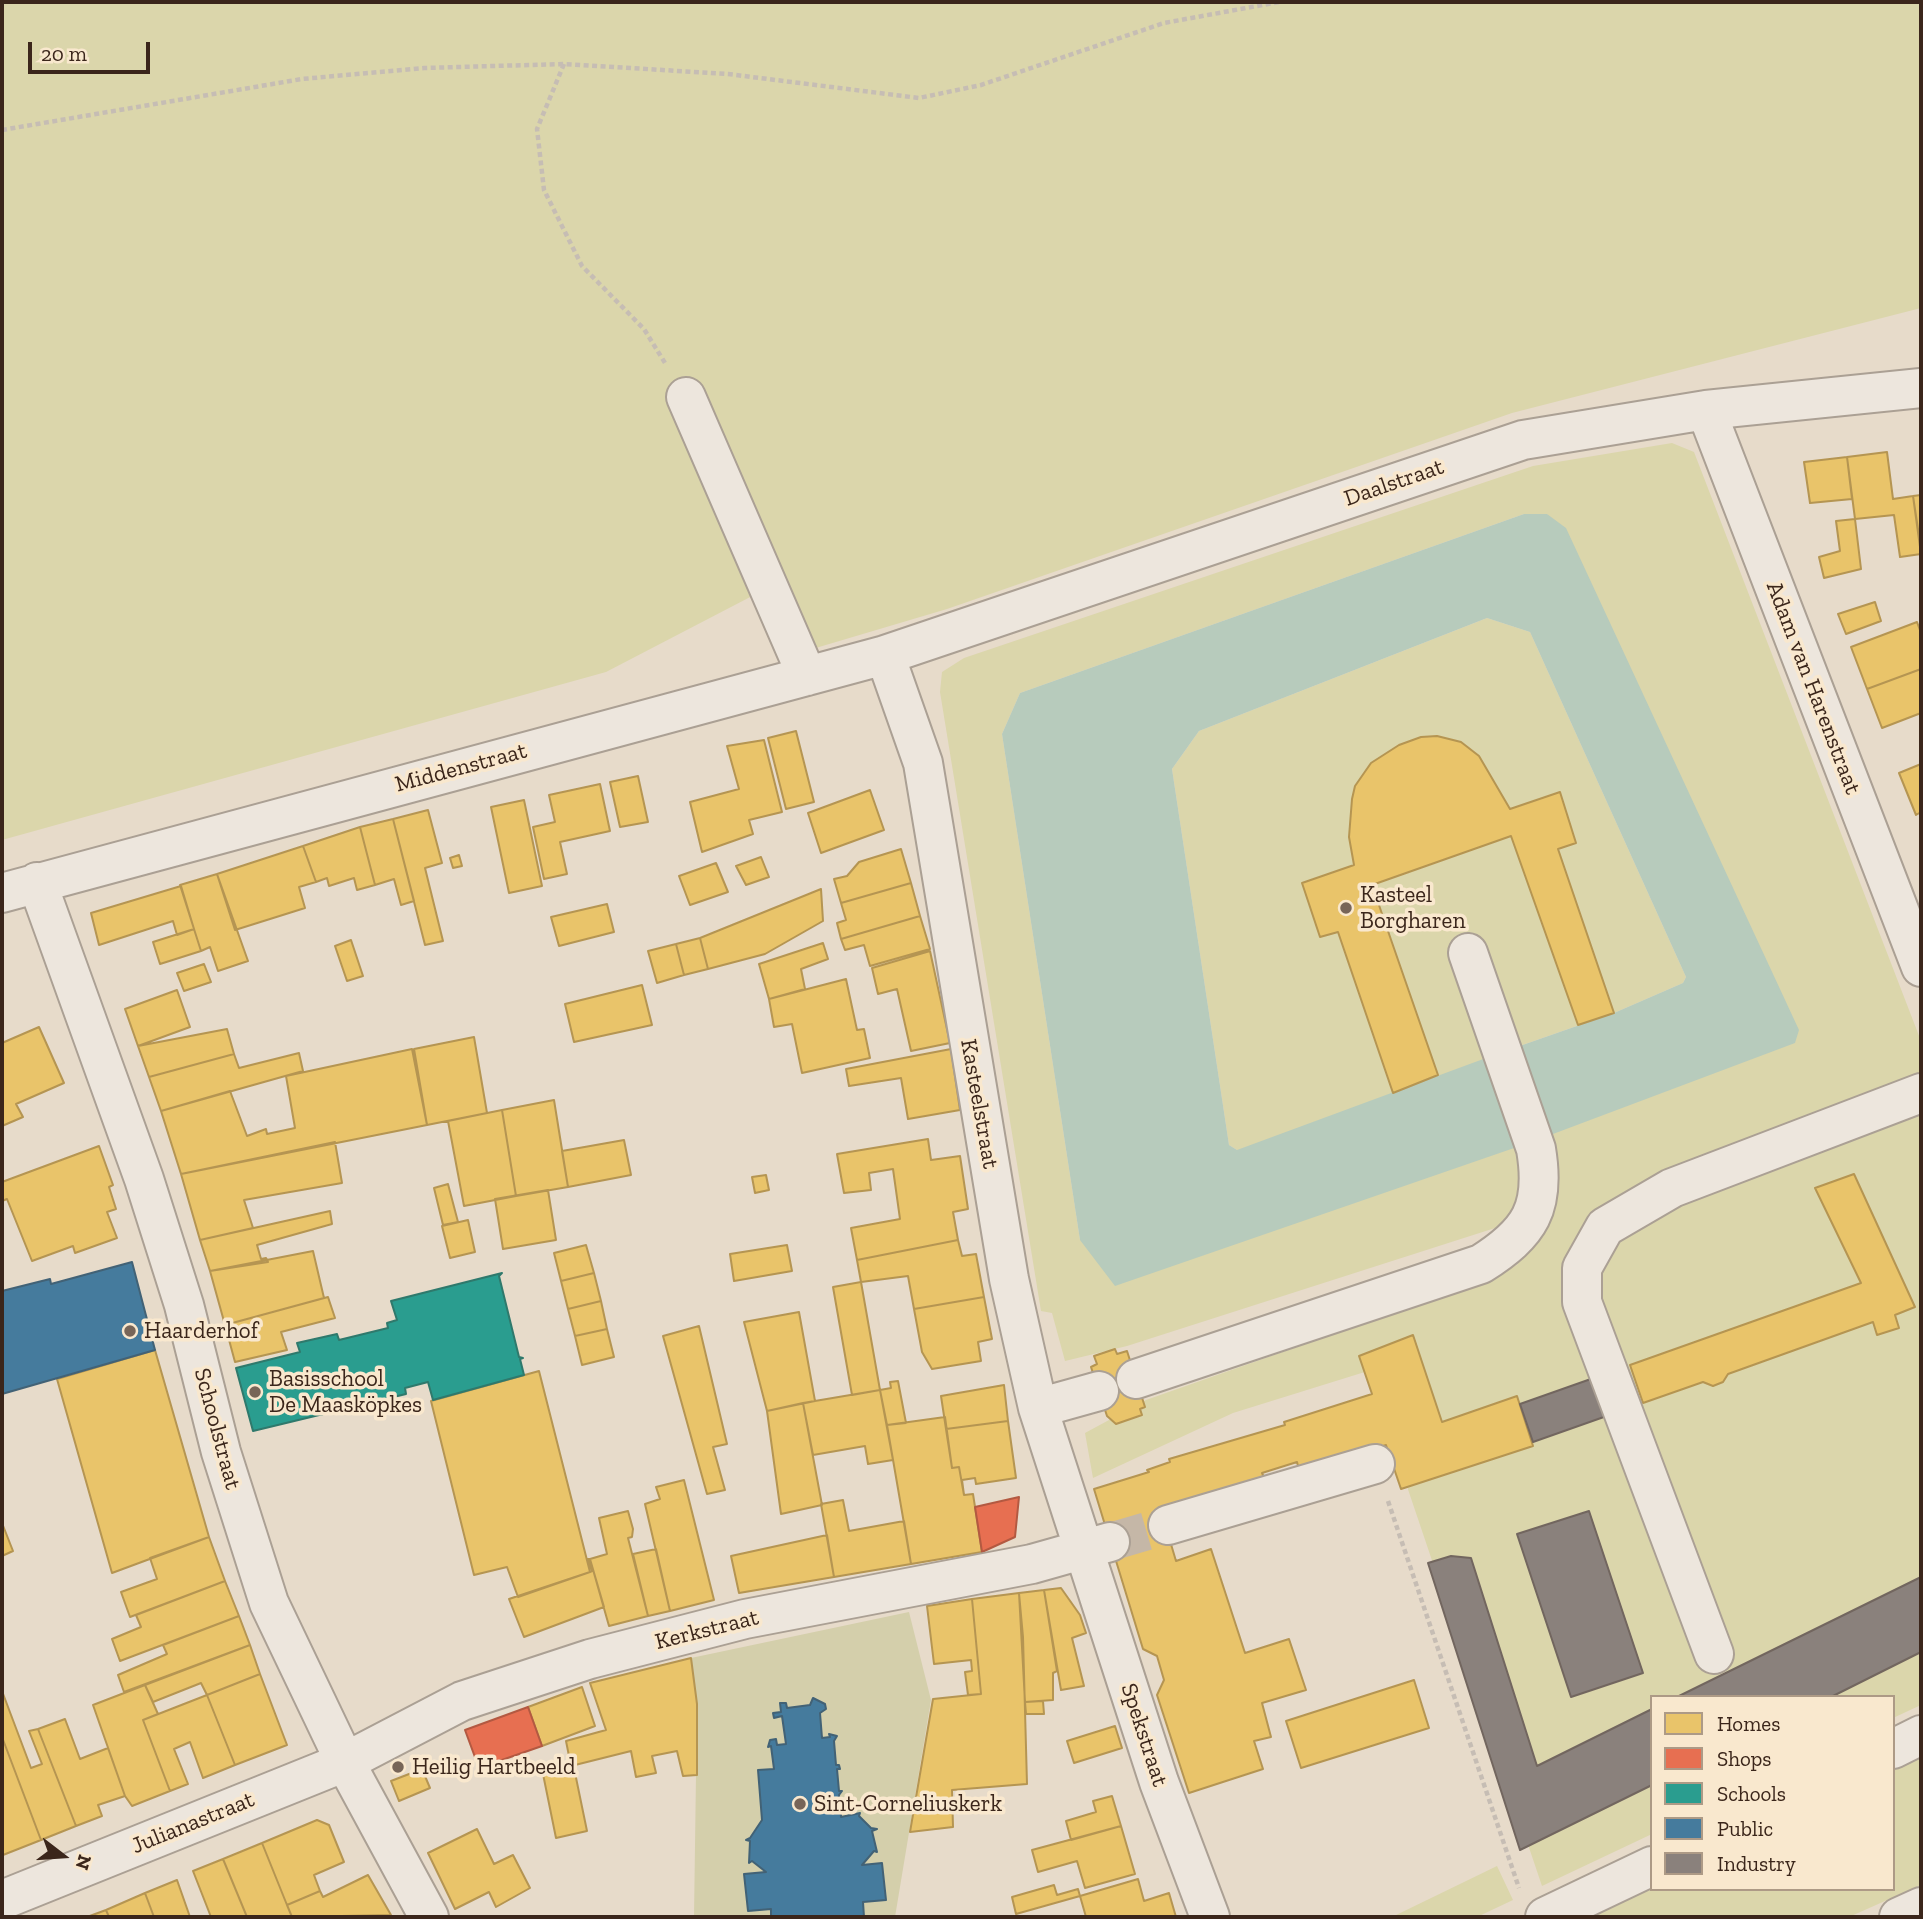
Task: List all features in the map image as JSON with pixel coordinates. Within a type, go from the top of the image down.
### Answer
[{"type":"street","name":"Daalstraat","points":[[885,655],[1523,440],[1706,410],[1921,388]]},
{"type":"street","points":[[686,397],[807,676]]},
{"type":"street","name":"Adam van Harenstraat","points":[[1706,410],[1921,967]]},
{"type":"street","name":"Middenstraat","points":[[20,887],[885,655]]},
{"type":"street","name":"Kasteelstraat","points":[[885,655],[923,763],[1009,1279],[1038,1408],[1098,1546]]},
{"type":"street","name":"Schoolstraat","points":[[20,887],[148,1192],[184,1305],[220,1452],[269,1603],[345,1762],[429,1917]]},
{"type":"street","points":[[1136,1380],[1481,1264],[1510,1246],[1528,1223],[1539,1196],[1540,1172],[1534,1142],[1468,953]]},
{"type":"street","points":[[1714,1654],[1582,1302],[1582,1268],[1605,1227],[1672,1188],[1921,1093]]},
{"type":"street","points":[[1038,1408],[1099,1391]]},
{"type":"street","points":[[1168,1525],[1376,1464]]},
{"type":"street","name":"Kerkstraat","points":[[345,1762],[462,1701],[590,1658],[745,1619],[1032,1564],[1098,1546]]},
{"type":"street","name":"Spekstraat","points":[[1098,1546],[1159,1782],[1210,1917]]},
{"type":"street","points":[[1895,1748],[1921,1735]]},
{"type":"street","name":"Julianastraat","points":[[2,1900],[345,1762]]},
{"type":"street","points":[[1533,1905],[1650,1867]]},
{"type":"street","points":[[1899,1917],[1921,1908]]},
{"type":"path","points":[[2,130],[302,79],[424,68],[564,64],[728,74],[919,98],[981,85],[1164,23],[1279,2]]},
{"type":"path","points":[[564,64],[537,129],[544,190],[582,266],[644,329],[686,397]]},
{"type":"path","points":[[1376,1464],[1533,1905]]},
{"type":"shaded area","points":[[2,2],[1921,2],[1921,308],[1512,413],[947,609],[809,650],[781,581],[606,672],[2,840]]},
{"type":"shaded area","points":[[1672,443],[1694,452],[1921,1041],[1921,1081],[1663,1170],[1593,1215],[1593,1270],[1613,1241],[1674,1205],[1921,1112],[1921,1705],[1895,1717],[1895,1695],[1650,1695],[1650,1835],[1542,1886],[1368,1371],[1233,1413],[1093,1478],[1085,1433],[1146,1400],[1405,1309],[1517,1265],[1545,1212],[1127,1346],[1065,1361],[1052,1313],[1041,1311],[940,692],[942,672],[964,658],[1533,466]],"holes":[[[1524,514],[1547,514],[1795,1043],[1514,1048],[1614,1013],[1683,983],[1686,977],[1530,632],[1487,618],[1199,731],[1172,769],[1229,1145],[1237,1150],[1080,1240],[1002,734],[1020,693]]]},
{"type":"shaded area","points":[[1524,514],[1547,514],[1566,528],[1799,1030],[1795,1043],[1545,1137],[1514,1048],[1614,1013],[1683,983],[1686,977],[1530,632],[1487,618],[1199,731],[1172,769],[1229,1145],[1237,1150],[1486,1058],[1517,1147],[1115,1286],[1080,1240],[1002,734],[1020,693]]},
{"type":"shaded area","points":[[909,1612],[931,1700],[895,1917],[694,1917],[697,1704],[691,1658]]},
{"type":"shaded area","points":[[1921,1753],[1921,1885],[1849,1917],[1587,1917],[1650,1887],[1650,1891],[1895,1891],[1895,1766]]},
{"type":"shaded area","points":[[1497,1866],[1513,1900],[1477,1917],[1392,1917]]},
{"type":"building: Homes","points":[[1887,452],[1893,499],[1913,496],[1921,554],[1900,557],[1894,515],[1855,519],[1847,457]]},
{"type":"building: Homes","points":[[1847,457],[1852,499],[1810,503],[1804,462]]},
{"type":"building: Homes","points":[[1921,495],[1921,549],[1913,496]]},
{"type":"building: Homes","points":[[1855,519],[1861,569],[1824,578],[1819,557],[1840,551],[1836,521]]},
{"type":"building: Homes","points":[[1875,602],[1881,621],[1846,634],[1838,614]]},
{"type":"building: Homes","points":[[1917,622],[1921,633],[1921,669],[1867,689],[1851,647]]},
{"type":"building: Homes","points":[[1921,669],[1921,713],[1882,728],[1867,689]]},
{"type":"building: Homes","points":[[796,731],[814,802],[786,809],[768,738]]},
{"type":"building: Homes","name":"Kasteel Borgharen","points":[[1437,736],[1461,742],[1479,756],[1510,809],[1560,792],[1576,843],[1558,849],[1614,1013],[1578,1025],[1511,836],[1372,885],[1438,1075],[1393,1093],[1338,932],[1320,937],[1302,883],[1354,865],[1349,837],[1352,799],[1355,786],[1371,763],[1399,745],[1421,737]]},
{"type":"building: Homes","points":[[764,740],[782,812],[749,820],[753,834],[702,852],[690,802],[739,789],[727,746]]},
{"type":"building: Homes","points":[[1921,764],[1921,812],[1916,815],[1899,773]]},
{"type":"building: Homes","points":[[638,776],[648,822],[620,827],[610,782]]},
{"type":"building: Homes","points":[[600,784],[610,831],[560,842],[567,874],[544,879],[533,827],[555,822],[549,795]]},
{"type":"building: Homes","points":[[870,790],[884,830],[821,853],[808,813]]},
{"type":"building: Homes","points":[[524,800],[542,886],[509,893],[491,807]]},
{"type":"building: Homes","points":[[428,810],[442,863],[425,868],[443,941],[425,945],[393,819]]},
{"type":"building: Homes","points":[[393,819],[414,901],[401,905],[394,879],[375,885],[360,827]]},
{"type":"building: Homes","points":[[360,827],[375,885],[357,890],[354,878],[329,886],[327,878],[316,882],[303,846]]},
{"type":"building: Homes","points":[[303,846],[316,882],[299,887],[305,908],[235,930],[217,874]]},
{"type":"building: Homes","points":[[901,849],[911,883],[841,903],[834,879],[847,876],[859,862]]},
{"type":"building: Homes","points":[[459,855],[462,866],[453,868],[450,858]]},
{"type":"building: Homes","points":[[761,857],[769,877],[746,885],[736,866]]},
{"type":"building: Homes","points":[[716,863],[728,892],[690,905],[679,876]]},
{"type":"building: Homes","points":[[217,874],[248,961],[218,971],[210,947],[201,951],[180,885]]},
{"type":"building: Homes","points":[[911,883],[920,916],[841,939],[837,923],[846,920],[841,903]]},
{"type":"building: Homes","points":[[181,886],[194,929],[177,935],[173,921],[99,945],[91,913]]},
{"type":"building: Homes","points":[[821,889],[823,921],[765,954],[708,969],[700,938]]},
{"type":"building: Homes","points":[[607,904],[614,932],[559,946],[551,917]]},
{"type":"building: Homes","points":[[920,916],[930,949],[870,966],[864,945],[845,950],[841,939]]},
{"type":"building: Homes","points":[[194,929],[201,951],[160,964],[153,942]]},
{"type":"building: Homes","points":[[700,938],[708,969],[684,975],[676,944]]},
{"type":"building: Homes","points":[[351,940],[363,976],[347,981],[335,946]]},
{"type":"building: Homes","points":[[823,943],[828,959],[801,969],[805,989],[769,999],[759,964]]},
{"type":"building: Homes","points":[[676,944],[684,975],[657,983],[648,951]]},
{"type":"building: Homes","points":[[930,951],[950,1043],[911,1051],[897,989],[878,994],[872,968]]},
{"type":"building: Homes","points":[[204,964],[211,982],[184,991],[177,973]]},
{"type":"building: Homes","points":[[846,979],[857,1030],[864,1029],[870,1058],[802,1073],[792,1024],[774,1027],[769,999]]},
{"type":"building: Homes","points":[[642,985],[652,1025],[574,1042],[565,1004]]},
{"type":"building: Homes","points":[[177,990],[190,1027],[138,1046],[125,1009]]},
{"type":"building: Homes","points":[[39,1027],[64,1083],[16,1104],[23,1117],[2,1126],[2,1043]]},
{"type":"building: Homes","points":[[227,1029],[234,1054],[149,1077],[138,1046]]},
{"type":"building: Homes","points":[[474,1037],[487,1113],[427,1125],[414,1049]]},
{"type":"building: Homes","points":[[412,1049],[427,1125],[181,1174],[161,1111],[230,1091],[247,1136],[266,1129],[267,1134],[295,1128],[286,1076]]},
{"type":"building: Homes","points":[[951,1049],[960,1110],[908,1119],[901,1078],[849,1086],[846,1069]]},
{"type":"building: Homes","points":[[299,1053],[303,1071],[161,1111],[149,1077],[234,1054],[239,1068]]},
{"type":"building: Homes","points":[[554,1100],[568,1187],[516,1196],[502,1110]]},
{"type":"building: Homes","points":[[502,1110],[516,1196],[464,1206],[448,1121]]},
{"type":"building: Homes","points":[[928,1139],[931,1160],[960,1156],[968,1209],[953,1212],[958,1240],[857,1260],[851,1228],[900,1219],[893,1169],[869,1173],[871,1190],[844,1193],[837,1154]]},
{"type":"building: Homes","points":[[624,1140],[631,1175],[568,1187],[562,1151]]},
{"type":"building: Homes","points":[[335,1142],[342,1183],[244,1200],[253,1228],[200,1240],[181,1174]]},
{"type":"building: Homes","points":[[99,1146],[113,1185],[109,1187],[116,1209],[107,1212],[117,1238],[75,1253],[73,1246],[32,1261],[7,1199],[2,1201],[2,1182]]},
{"type":"building: Homes","points":[[1854,1174],[1915,1307],[1895,1315],[1899,1328],[1877,1335],[1873,1322],[1728,1374],[1723,1382],[1713,1386],[1703,1382],[1643,1403],[1630,1365],[1861,1283],[1815,1188]]},
{"type":"building: Homes","points":[[766,1175],[769,1190],[755,1193],[752,1177]]},
{"type":"building: Homes","points":[[448,1184],[458,1222],[443,1225],[434,1188]]},
{"type":"building: Homes","points":[[548,1190],[556,1240],[503,1249],[495,1199]]},
{"type":"building: Homes","points":[[330,1211],[332,1224],[257,1245],[261,1259],[266,1258],[268,1262],[210,1271],[200,1240]]},
{"type":"building: Homes","points":[[468,1220],[475,1252],[450,1258],[442,1226]]},
{"type":"building: Homes","points":[[958,1240],[962,1256],[976,1254],[984,1297],[914,1309],[908,1276],[861,1282],[857,1260]]},
{"type":"building: Homes","points":[[586,1245],[594,1273],[561,1281],[554,1253]]},
{"type":"building: Homes","points":[[787,1245],[792,1271],[734,1281],[730,1254]]},
{"type":"building: Homes","points":[[313,1251],[324,1298],[225,1325],[210,1271]]},
{"type":"building: Homes","points":[[594,1273],[601,1301],[568,1309],[561,1281]]},
{"type":"building: Homes","points":[[861,1282],[880,1390],[852,1395],[833,1287]]},
{"type":"building: Homes","points":[[328,1297],[335,1318],[281,1332],[287,1350],[235,1362],[225,1325]]},
{"type":"building: Homes","points":[[984,1297],[992,1339],[978,1342],[981,1361],[932,1369],[922,1352],[914,1309]]},
{"type":"building: Homes","points":[[601,1301],[607,1329],[575,1336],[568,1309]]},
{"type":"building: Homes","points":[[799,1312],[815,1401],[767,1411],[744,1322]]},
{"type":"building: Homes","points":[[699,1326],[727,1444],[713,1447],[725,1490],[707,1494],[663,1336]]},
{"type":"building: Homes","points":[[607,1329],[614,1357],[582,1365],[575,1336]]},
{"type":"building: Homes","points":[[1413,1335],[1442,1422],[1517,1396],[1533,1446],[1401,1489],[1386,1445],[1300,1473],[1297,1462],[1262,1473],[1267,1484],[1162,1514],[1176,1561],[1211,1549],[1245,1653],[1289,1639],[1306,1690],[1262,1703],[1271,1737],[1254,1741],[1263,1769],[1189,1793],[1157,1695],[1164,1680],[1157,1656],[1143,1649],[1094,1489],[1149,1472],[1147,1470],[1170,1462],[1169,1459],[1285,1425],[1284,1422],[1372,1394],[1359,1356]]},
{"type":"building: Homes","points":[[1115,1349],[1117,1354],[1127,1351],[1145,1407],[1140,1409],[1142,1415],[1116,1424],[1107,1416],[1091,1367],[1097,1364],[1094,1356]]},
{"type":"building: Homes","points":[[155,1350],[209,1537],[112,1573],[57,1379]]},
{"type":"building: Homes","points":[[539,1371],[590,1572],[518,1597],[507,1567],[474,1575],[431,1401]]},
{"type":"building: Homes","points":[[898,1381],[906,1423],[887,1425],[880,1390],[891,1388],[890,1382]]},
{"type":"building: Homes","points":[[1004,1385],[1008,1421],[946,1429],[941,1396]]},
{"type":"building: Homes","points":[[880,1390],[893,1460],[868,1464],[865,1446],[813,1455],[803,1403]]},
{"type":"building: Homes","points":[[803,1403],[822,1505],[781,1514],[767,1411]]},
{"type":"building: Homes","points":[[945,1417],[952,1468],[959,1467],[964,1495],[973,1494],[982,1552],[911,1564],[887,1425]]},
{"type":"building: Homes","points":[[1008,1421],[1016,1478],[976,1484],[975,1478],[962,1480],[964,1495],[959,1467],[952,1468],[946,1429]]},
{"type":"building: Homes","points":[[684,1480],[714,1600],[670,1611],[645,1504],[660,1499],[656,1487]]},
{"type":"building: Homes","points":[[843,1500],[849,1531],[904,1521],[911,1564],[834,1577],[821,1504]]},
{"type":"building: Homes","points":[[628,1511],[633,1529],[632,1537],[628,1538],[648,1616],[609,1626],[590,1559],[607,1554],[599,1518]]},
{"type":"building: Homes","points":[[2,1523],[13,1551],[2,1556]]},
{"type":"building: Homes","points":[[827,1535],[834,1577],[739,1593],[731,1556]]},
{"type":"building: Homes","points":[[209,1537],[225,1581],[130,1617],[121,1592],[157,1579],[150,1558]]},
{"type":"building: Homes","points":[[656,1549],[670,1611],[648,1616],[633,1554]]},
{"type":"building: Homes","points":[[590,1559],[604,1607],[524,1637],[509,1599],[592,1571]]},
{"type":"building: Homes","points":[[225,1581],[239,1616],[120,1661],[112,1639],[141,1627],[136,1615]]},
{"type":"building: Homes","points":[[1061,1588],[1080,1615],[1086,1633],[1072,1638],[1084,1686],[1061,1690],[1044,1590]]},
{"type":"building: Homes","points":[[1044,1590],[1057,1671],[1053,1673],[1053,1700],[1025,1702],[1019,1593]]},
{"type":"building: Homes","points":[[1019,1593],[1023,1637],[1027,1784],[952,1790],[953,1827],[910,1832],[933,1699],[981,1694],[972,1599]]},
{"type":"building: Homes","points":[[972,1599],[981,1694],[968,1695],[965,1672],[972,1671],[971,1660],[934,1664],[927,1606]]},
{"type":"building: Homes","points":[[239,1616],[250,1645],[124,1692],[118,1675],[167,1654],[163,1645]]},
{"type":"building: Homes","points":[[250,1645],[260,1674],[207,1695],[201,1683],[153,1702],[145,1685]]},
{"type":"building: Homes","points":[[691,1658],[697,1704],[697,1775],[683,1776],[677,1751],[652,1756],[656,1773],[636,1777],[631,1751],[571,1766],[566,1741],[606,1730],[590,1683]]},
{"type":"building: Homes","points":[[260,1674],[287,1745],[235,1765],[207,1695]]},
{"type":"building: Homes","points":[[1414,1680],[1429,1728],[1301,1768],[1286,1721]]},
{"type":"building: Homes","points":[[145,1685],[158,1714],[143,1720],[170,1791],[132,1806],[125,1796],[93,1705]]},
{"type":"building: Homes","points":[[582,1687],[595,1726],[542,1746],[528,1707]]},
{"type":"building: Homes","points":[[2,1691],[31,1768],[42,1764],[29,1731],[38,1729],[76,1826],[41,1840],[2,1737]]},
{"type":"building: Homes","points":[[207,1695],[235,1765],[203,1778],[190,1742],[174,1749],[188,1784],[170,1791],[143,1720]]},
{"type":"building: Homes","points":[[1043,1701],[1044,1714],[1026,1714],[1025,1702]]},
{"type":"building: Homes","points":[[65,1719],[80,1759],[108,1748],[125,1796],[98,1805],[102,1816],[76,1826],[38,1729]]},
{"type":"building: Homes","points":[[1115,1726],[1122,1748],[1074,1763],[1067,1741]]},
{"type":"building: Homes","points":[[2,1737],[41,1840],[3,1855],[2,1850]]},
{"type":"building: Homes","points":[[574,1768],[587,1831],[556,1838],[543,1774]]},
{"type":"building: Homes","points":[[422,1769],[430,1788],[399,1801],[391,1781]]},
{"type":"building: Homes","points":[[1112,1796],[1121,1826],[1071,1840],[1066,1821],[1096,1812],[1093,1801]]},
{"type":"building: Homes","points":[[317,1820],[329,1825],[344,1862],[314,1875],[320,1891],[287,1905],[262,1843]]},
{"type":"building: Homes","points":[[1121,1826],[1135,1874],[1085,1888],[1077,1861],[1038,1872],[1032,1850]]},
{"type":"building: Homes","points":[[477,1829],[494,1864],[513,1855],[530,1888],[496,1907],[489,1892],[455,1909],[428,1853]]},
{"type":"building: Homes","points":[[262,1843],[292,1917],[247,1917],[223,1859]]},
{"type":"building: Homes","points":[[223,1859],[247,1917],[211,1917],[193,1871]]},
{"type":"building: Homes","points":[[368,1875],[391,1915],[292,1917],[287,1905],[320,1891],[323,1897]]},
{"type":"building: Homes","points":[[1138,1879],[1144,1901],[1169,1893],[1176,1917],[1086,1917],[1080,1896]]},
{"type":"building: Homes","points":[[177,1880],[190,1917],[154,1917],[145,1893]]},
{"type":"building: Homes","points":[[1054,1885],[1057,1895],[1078,1889],[1080,1896],[1016,1914],[1012,1897]]},
{"type":"building: Homes","points":[[145,1893],[154,1917],[109,1917],[106,1910]]},
{"type":"building: Homes","points":[[106,1910],[109,1917],[87,1917]]},
{"type":"building: Shops","points":[[1019,1497],[1015,1537],[982,1552],[975,1507]]},
{"type":"building: Shops","points":[[528,1707],[542,1746],[479,1768],[465,1730]]},
{"type":"building: Schools","points":[[502,1273],[499,1276],[519,1357],[523,1358],[520,1359],[524,1375],[433,1400],[428,1382],[405,1388],[406,1394],[253,1431],[236,1368],[300,1352],[297,1343],[337,1334],[339,1340],[388,1328],[387,1323],[397,1320],[391,1301]]},
{"type":"building: Public","points":[[132,1262],[155,1350],[2,1394],[2,1291],[50,1279],[51,1284]]},
{"type":"building: Public","name":"Sint-Corneliuskerk","points":[[813,1698],[825,1704],[826,1709],[820,1713],[822,1738],[830,1737],[829,1734],[837,1736],[834,1741],[836,1765],[839,1765],[840,1769],[837,1769],[839,1791],[842,1791],[839,1795],[841,1817],[860,1813],[859,1816],[871,1828],[877,1829],[872,1831],[877,1852],[874,1851],[862,1865],[882,1863],[886,1900],[863,1902],[864,1917],[771,1917],[771,1909],[748,1911],[744,1874],[766,1872],[752,1861],[749,1863],[750,1841],[746,1840],[762,1820],[758,1770],[774,1769],[771,1746],[768,1747],[770,1740],[776,1739],[777,1745],[786,1744],[782,1716],[774,1718],[773,1713],[781,1712],[780,1703],[786,1703],[787,1708],[810,1705]]},
{"type":"building: Industry","points":[[1605,1374],[1618,1412],[1533,1442],[1520,1404]]},
{"type":"building: Industry","points":[[1589,1511],[1643,1673],[1571,1697],[1517,1534]]},
{"type":"building: Industry","points":[[1451,1556],[1471,1558],[1537,1766],[1650,1710],[1650,1786],[1520,1850],[1428,1563]]},
{"type":"building: Industry","points":[[1921,1577],[1921,1652],[1835,1695],[1681,1695]]},
{"type":"tunnel","points":[[1110,1542],[1168,1525]]},
{"type":"place","name":"Kasteel Borgharen","points":[[1346,908]]},
{"type":"place","name":"Haarderhof","points":[[130,1331]]},
{"type":"place","name":"Basisschool De Maasköpkes","points":[[255,1392]]},
{"type":"place","name":"Heilig Hartbeeld","points":[[398,1767]]},
{"type":"place","name":"Sint-Corneliuskerk","points":[[800,1804]]}]
